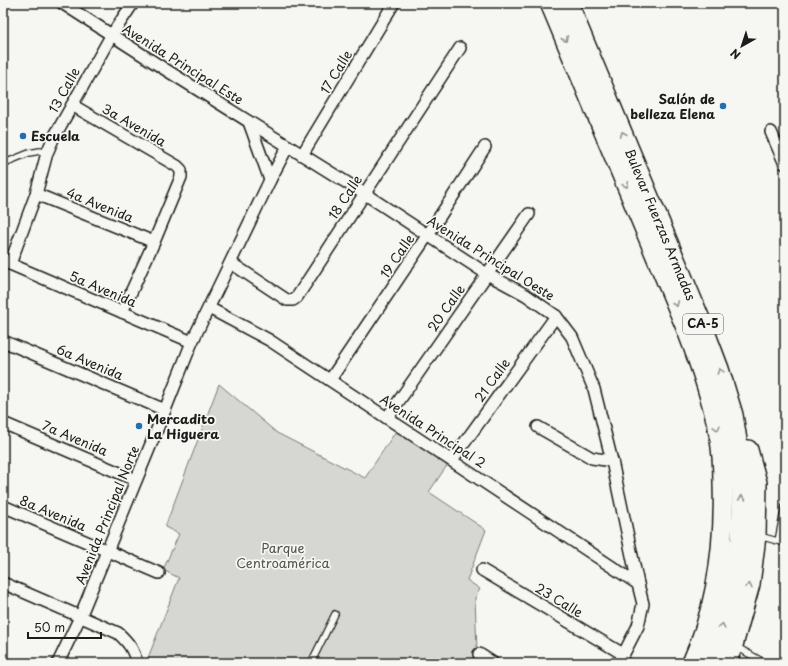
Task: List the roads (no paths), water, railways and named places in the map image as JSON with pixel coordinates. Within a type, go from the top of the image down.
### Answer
[{"type":"highway","name":"Bulevar Fuerzas Armadas","points":[[550,3],[687,330],[711,399],[719,436],[723,470],[724,507],[719,569],[705,628],[692,663]]},
{"type":"highway","name":"Bulevar Fuerzas Armadas","points":[[568,3],[702,324],[719,369],[733,415],[741,466],[741,538],[736,573],[729,604],[719,638],[709,663]]},
{"type":"highway","points":[[726,663],[733,645],[750,584],[756,536],[758,483],[750,456],[733,415]]},
{"type":"street","name":"Avenida Principal Este","points":[[62,3],[111,36],[249,122]]},
{"type":"street","name":"13 Calle","points":[[6,263],[36,194],[47,153],[53,139],[111,36],[133,3]]},
{"type":"street","name":"17 Calle","points":[[302,155],[394,3]]},
{"type":"street","name":"18 Calle","points":[[231,262],[287,300],[293,300],[297,297],[460,48]]},
{"type":"street","name":"3a Avenida","points":[[72,105],[177,166],[181,170],[181,177],[154,242]]},
{"type":"street","name":"Avenida Principal Oeste","points":[[249,122],[364,194],[487,274],[526,295],[556,316],[572,337],[594,389],[612,461],[643,604],[638,626],[621,659],[613,663]]},
{"type":"street","points":[[249,122],[270,180]]},
{"type":"street","points":[[770,132],[785,164]]},
{"type":"street","name":"Avenida Principal Norte","points":[[58,663],[80,617],[192,342],[270,180],[288,146]]},
{"type":"street","name":"19 Calle","points":[[330,380],[428,236],[485,147]]},
{"type":"street","name":"4a Avenida","points":[[36,194],[154,242]]},
{"type":"street","name":"20 Calle","points":[[387,418],[529,214]]},
{"type":"street","points":[[122,312],[154,242]]},
{"type":"street","name":"5a Avenida","points":[[6,263],[192,342]]},
{"type":"street","name":"Avenida Principal 2","points":[[209,308],[269,340],[638,584]]},
{"type":"street","name":"21 Calle","points":[[452,460],[556,316]]},
{"type":"street","name":"6a Avenida","points":[[3,341],[165,410]]},
{"type":"street","name":"7a Avenida","points":[[3,423],[136,480]]},
{"type":"street","points":[[538,427],[592,458],[612,461]]},
{"type":"street","name":"8a Avenida","points":[[3,506],[159,573]]},
{"type":"street","name":"23 Calle","points":[[482,570],[621,659]]},
{"type":"street","points":[[3,583],[118,633],[134,652],[137,663]]},
{"type":"street","points":[[479,654],[493,663]]},
{"type":"lane","points":[[3,166],[7,162],[29,153],[40,151],[47,153]]},
{"type":"lane","points":[[778,541],[785,506]]},
{"type":"lane","points":[[756,536],[785,543]]},
{"type":"lane","points":[[311,663],[335,614]]},
{"type":"lane","points":[[733,645],[765,663]]},
{"type":"place","name":"Salón de belleza Elena","points":[[723,106]]},
{"type":"place","name":"Escuela","points":[[23,136]]},
{"type":"place","name":"Mercadito La Higuera","points":[[139,426]]},
{"type":"park label","name":"Parque Centroamérica","points":[[283,556]]}]
